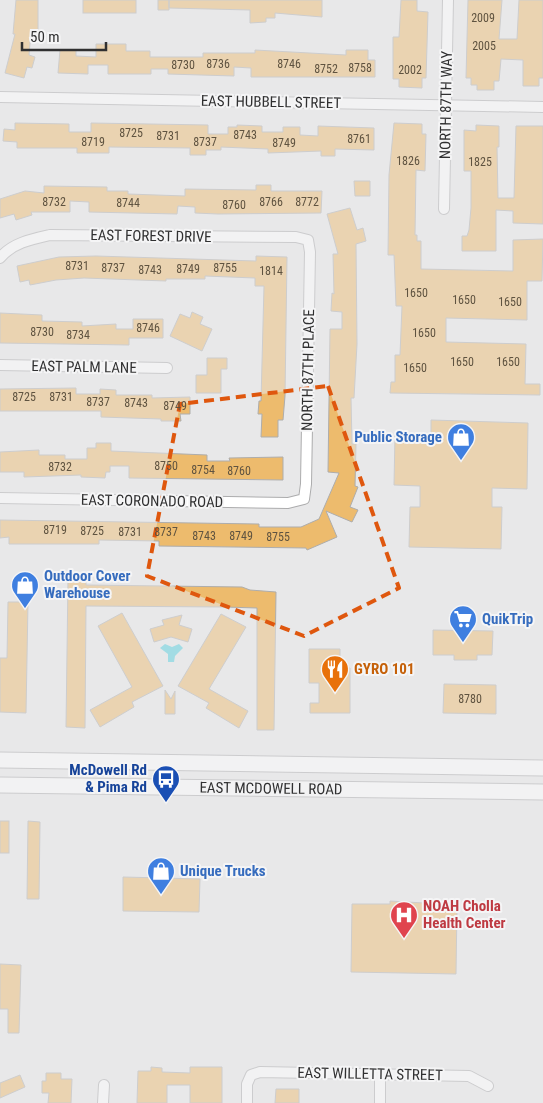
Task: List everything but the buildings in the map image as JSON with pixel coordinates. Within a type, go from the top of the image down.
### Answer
[{"type":"main road","name":"EAST MCDOWELL ROAD","points":[[0,760],[543,768]]},
{"type":"main road","points":[[49,761],[49,785]]},
{"type":"main road","points":[[286,789],[288,764]]},
{"type":"main road","name":"EAST MCDOWELL ROAD","points":[[0,785],[543,792]]},
{"type":"street","name":"NORTH 87TH WAY","points":[[444,209],[448,0]]},
{"type":"street","name":"EAST HUBBELL STREET","points":[[0,97],[543,107]]},
{"type":"street","name":"EAST FOREST DRIVE","points":[[0,258],[5,252],[28,240],[50,235],[296,237],[308,240]]},
{"type":"street","name":"NORTH 87TH PLACE","points":[[304,499],[306,484],[310,272],[308,240]]},
{"type":"street","name":"EAST PALM LANE","points":[[0,365],[168,368]]},
{"type":"street","name":"EAST CORONADO ROAD","points":[[0,498],[288,503],[304,499]]},
{"type":"street","name":"EAST WILLETTA STREET","points":[[247,1103],[248,1084],[251,1075],[260,1072],[469,1076],[488,1086]]},
{"type":"street","points":[[380,1074],[380,1103]]},
{"type":"street","points":[[103,1103],[104,1085]]},
{"type":"highlighted area","points":[[328,386],[399,588],[304,636],[147,576],[180,404]]},
{"type":"water","points":[[165,644],[172,647],[179,644],[183,648],[175,656],[174,662],[168,662],[168,654],[160,648]]},
{"type":"place","name":"Public Storage","points":[[461,461]]},
{"type":"place","name":"Outdoor Cover Warehouse","points":[[25,609]]},
{"type":"place","name":"QuikTrip","points":[[463,643]]},
{"type":"place","name":"GYRO 101","points":[[335,693]]},
{"type":"place","name":"McDowell Rd & Pima Rd","points":[[166,803]]},
{"type":"place","name":"Unique Trucks","points":[[161,895]]},
{"type":"place","name":"NOAH Cholla Health Center","points":[[404,939]]}]
